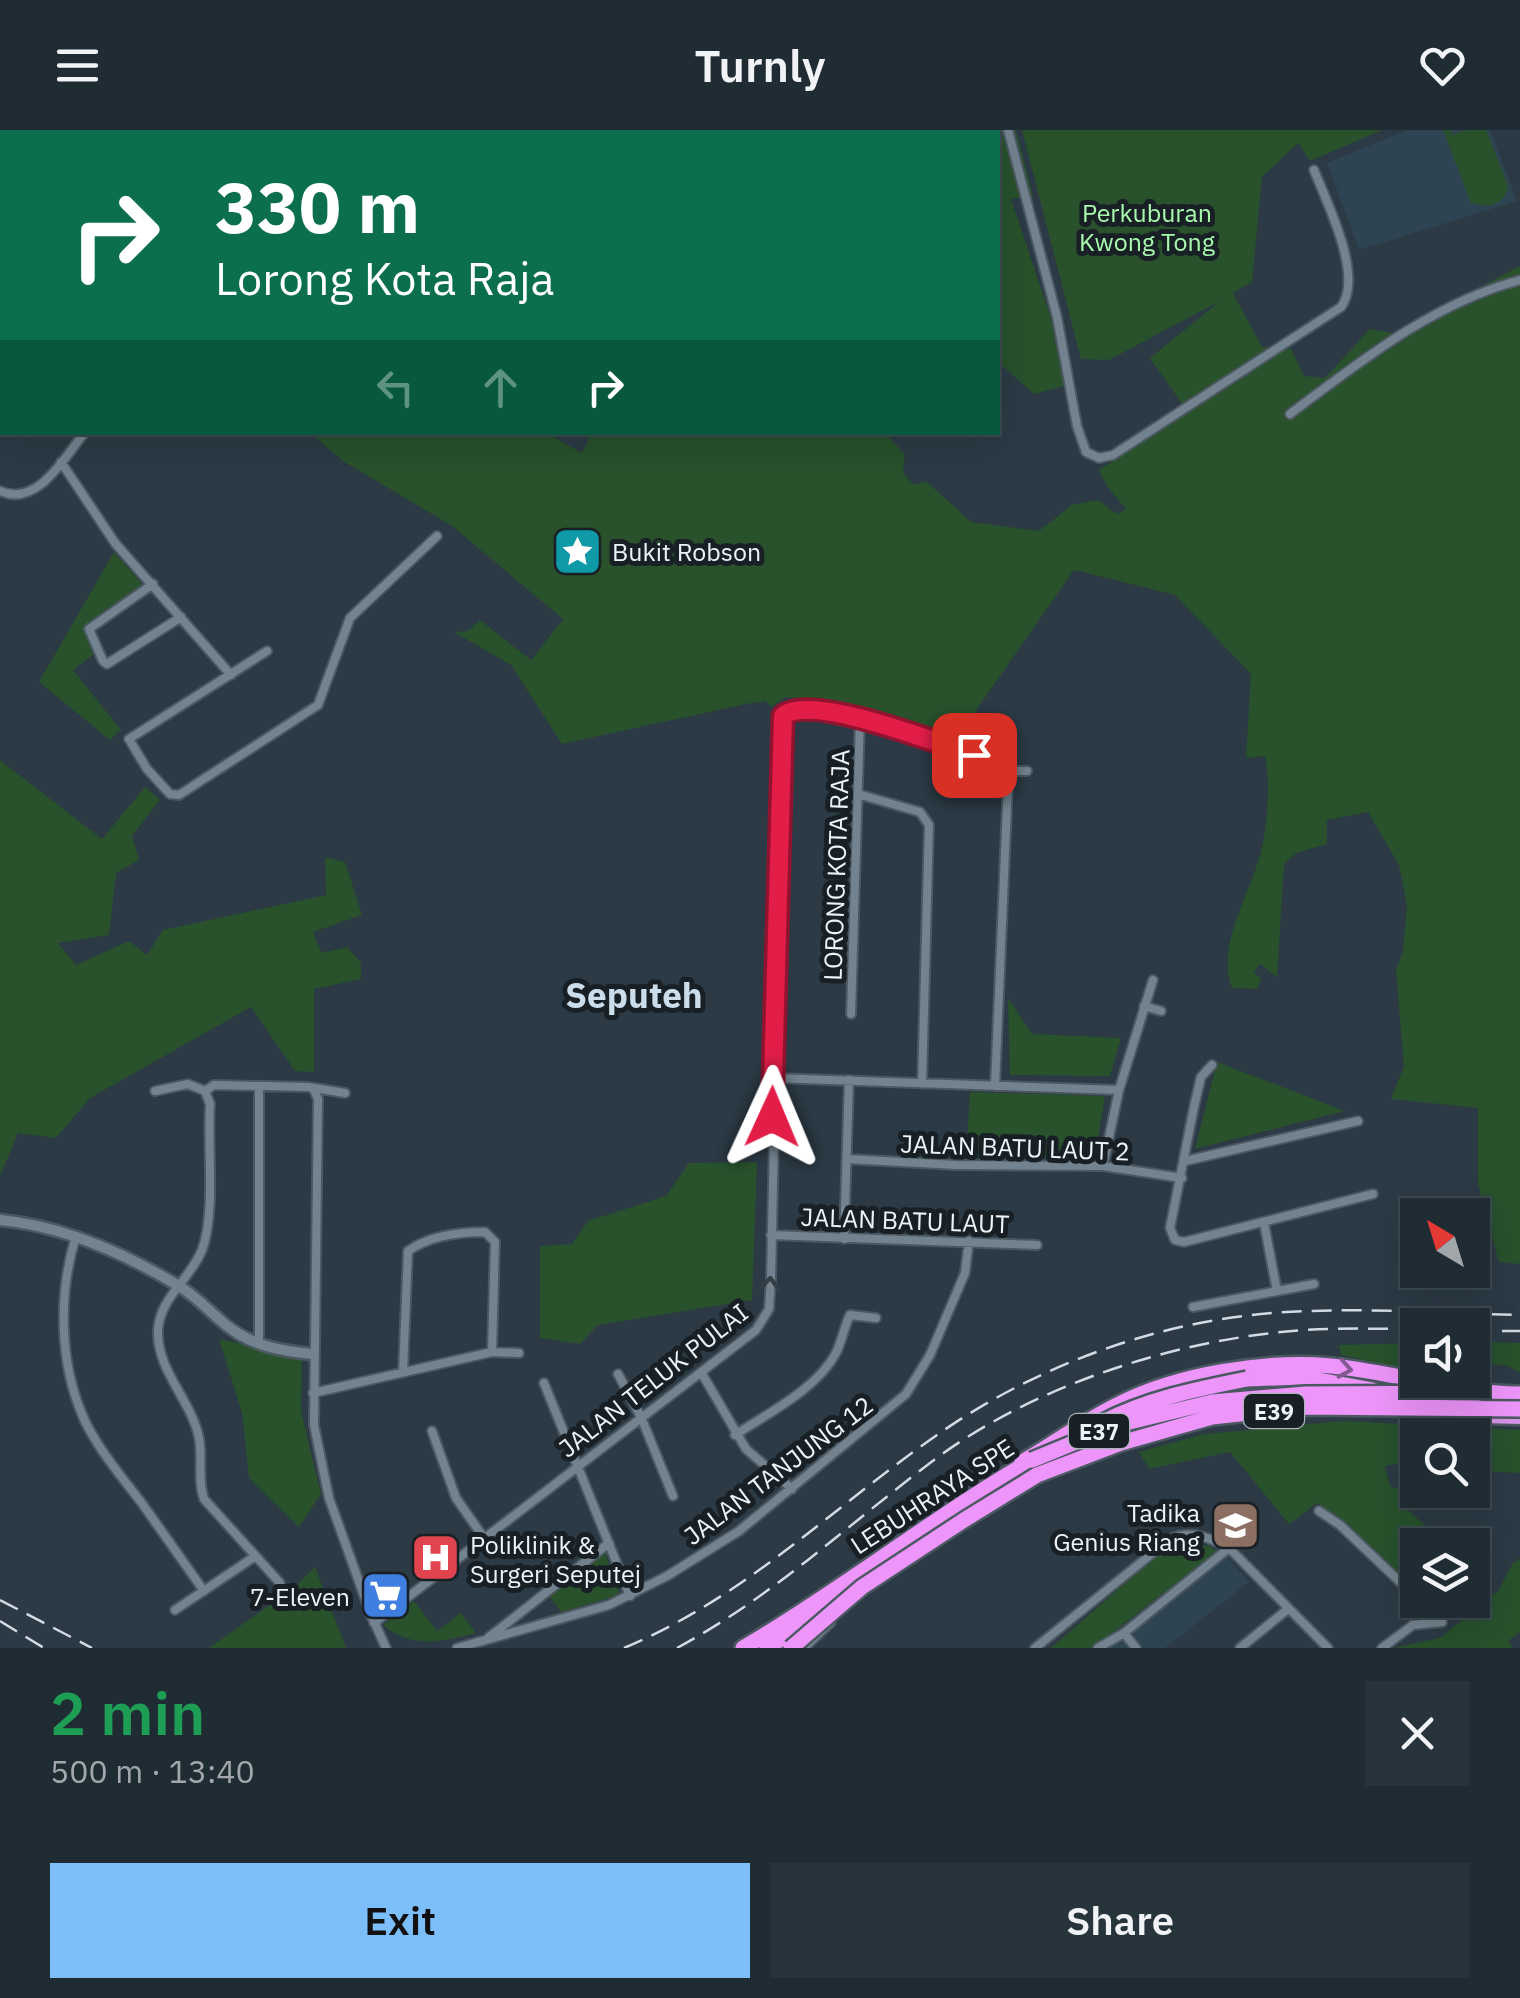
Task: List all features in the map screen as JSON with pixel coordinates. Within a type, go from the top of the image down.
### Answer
[{"type":"highway","points":[[1027,1462],[1121,1402],[1179,1381],[1251,1368],[1330,1366],[1400,1379]]},
{"type":"highway","points":[[1027,1462],[1124,1411],[1190,1390],[1248,1380],[1301,1377],[1390,1394]]},
{"type":"highway","name":"E37","points":[[734,1648],[940,1511],[1027,1462],[1114,1425],[1198,1404],[1290,1392],[1520,1394]]},
{"type":"highway","name":"LEBUHRAYA SPE","points":[[743,1648],[800,1614],[962,1500],[1027,1462],[1118,1425],[1212,1402],[1304,1394],[1400,1394]]},
{"type":"highway","name":"LEBUHRAYA SPE","points":[[1490,1394],[1520,1394]]},
{"type":"highway","name":"LEBUHRAYA SPE","points":[[767,1648],[1037,1475],[1121,1443],[1212,1418],[1302,1408],[1520,1409]]},
{"type":"highway","name":"E37","points":[[779,1648],[846,1604],[946,1529],[1033,1478],[1120,1441],[1169,1426],[1241,1412],[1295,1409],[1520,1417]]},
{"type":"highway","points":[[791,1648],[862,1587]]},
{"type":"street","points":[[1008,130],[1057,317],[1082,444],[1099,458],[1113,455],[1341,307],[1350,290],[1347,266],[1314,170]]},
{"type":"street","points":[[1000,155],[1012,154]]},
{"type":"street","points":[[1290,414],[1358,362],[1430,317],[1482,290],[1520,280]]},
{"type":"street","points":[[0,491],[14,496],[28,494],[43,483],[83,435]]},
{"type":"street","points":[[61,462],[115,542],[231,674]]},
{"type":"street","points":[[267,651],[129,739],[147,769],[170,794],[179,795],[322,701],[350,618],[437,536]]},
{"type":"street","points":[[153,584],[89,629],[107,664],[181,617]]},
{"type":"street","name":"LORONG KOTA RAJA","points":[[783,716],[794,709],[860,716],[994,761],[1005,771]]},
{"type":"street","name":"JALAN TELUK PULAI","points":[[374,1623],[756,1330],[769,1309],[783,716]]},
{"type":"street","name":"LORONG KOTA RAJA","points":[[851,1014],[860,716]]},
{"type":"street","points":[[995,1086],[1008,783],[1005,771],[1027,771]]},
{"type":"street","points":[[858,794],[920,812],[930,825],[922,1084]]},
{"type":"street","points":[[1103,1166],[1119,1090],[1152,980]]},
{"type":"street","points":[[1144,1006],[1162,1012]]},
{"type":"street","points":[[1212,1065],[1201,1077],[1170,1228],[1176,1240],[1184,1242],[1372,1194]]},
{"type":"street","points":[[772,1078],[1119,1090]]},
{"type":"street","points":[[844,1240],[850,1080]]},
{"type":"street","points":[[154,1091],[188,1084],[205,1091],[210,1104],[206,1236],[202,1252],[180,1287],[170,1295],[158,1324],[162,1357],[199,1436],[200,1487],[204,1499],[280,1583]]},
{"type":"street","points":[[205,1091],[214,1085],[308,1087],[345,1093]]},
{"type":"street","points":[[258,1344],[259,1086]]},
{"type":"street","points":[[314,1090],[318,1099],[314,1425],[324,1480],[386,1648]]},
{"type":"street","points":[[1185,1161],[1358,1121]]},
{"type":"street","name":"JALAN BATU LAUT 2","points":[[847,1159],[1103,1166],[1182,1178]]},
{"type":"street","points":[[0,1220],[46,1226],[76,1236],[180,1287],[225,1324],[258,1344],[284,1352],[312,1354]]},
{"type":"street","points":[[1264,1223],[1277,1291]]},
{"type":"street","points":[[403,1370],[408,1251],[439,1238],[485,1232],[495,1242],[492,1352]]},
{"type":"street","points":[[76,1236],[70,1258],[64,1328],[68,1368],[84,1418],[106,1456],[204,1591]]},
{"type":"street","name":"JALAN BATU LAUT","points":[[772,1236],[1037,1245]]},
{"type":"street","name":"JALAN TANJUNG 12","points":[[457,1648],[560,1622],[630,1596],[718,1547],[792,1489],[906,1394],[930,1355],[965,1273],[969,1241]]},
{"type":"street","points":[[1194,1308],[1314,1284]]},
{"type":"street","points":[[736,1435],[827,1367],[838,1350],[850,1315],[876,1318]]},
{"type":"street","points":[[313,1393],[492,1352],[519,1353]]},
{"type":"street","points":[[700,1372],[746,1449],[792,1489]]},
{"type":"street","points":[[618,1374],[642,1417],[673,1496]]},
{"type":"street","points":[[544,1383],[630,1596]]},
{"type":"street","points":[[432,1431],[456,1498],[484,1538]]},
{"type":"street","points":[[1320,1511],[1400,1583]]},
{"type":"street","points":[[1036,1648],[1180,1534],[1199,1536],[1229,1548],[1328,1648]]},
{"type":"street","points":[[484,1641],[609,1543]]},
{"type":"street","points":[[1098,1648],[1124,1633],[1229,1548]]},
{"type":"street","points":[[175,1610],[254,1557]]},
{"type":"street","points":[[804,1648],[846,1604]]},
{"type":"street","points":[[1240,1648],[1288,1609]]},
{"type":"street","points":[[1426,1623],[1427,1618]]},
{"type":"street","points":[[1382,1648],[1412,1625],[1442,1622]]},
{"type":"street","points":[[1124,1633],[1136,1648]]},
{"type":"shaded area","points":[[1407,130],[1490,130],[1517,201],[1359,250],[1327,163]]},
{"type":"shaded area","points":[[1225,1555],[1249,1582],[1165,1648],[1107,1648]]},
{"type":"green space","points":[[1000,130],[1016,130],[1033,196],[1011,199],[1050,315],[1064,386],[1034,394],[1000,364]]},
{"type":"green space","name":"Perkuburan Kwong Tong","points":[[1022,130],[1382,130],[1310,161],[1298,143],[1262,177],[1252,282],[1233,293],[1262,347],[1291,349],[1304,376],[1325,378],[1370,329],[1392,333],[1520,266],[1520,1264],[1499,1262],[1490,1229],[1490,1198],[1482,1198],[1478,1184],[1478,1108],[1391,1099],[1404,1066],[1396,970],[1403,951],[1407,905],[1399,865],[1368,812],[1327,820],[1327,844],[1296,853],[1284,864],[1277,977],[1260,964],[1254,972],[1261,979],[1257,989],[1232,988],[1228,953],[1232,934],[1265,832],[1265,756],[1246,758],[1251,674],[1175,595],[1074,570],[956,739],[829,701],[785,697],[771,707],[765,701],[746,704],[562,744],[511,665],[454,632],[468,631],[480,620],[531,660],[563,619],[452,526],[343,461],[312,435],[550,435],[582,453],[589,439],[584,435],[886,435],[905,454],[903,473],[914,485],[926,481],[971,522],[1039,531],[1072,505],[1098,500],[1117,514],[1126,509],[1099,470],[1187,411],[1150,358],[1220,301],[1109,360],[1081,359]]},
{"type":"green space","points":[[1443,130],[1451,130],[1453,135],[1465,130],[1486,130],[1507,183],[1508,190],[1501,200],[1487,205],[1471,203]]},
{"type":"green space","points":[[114,552],[151,594],[136,593],[85,630],[98,651],[73,670],[121,730],[110,740],[39,682]]},
{"type":"green space","points":[[0,760],[102,839],[145,787],[160,800],[132,836],[139,860],[116,873],[109,935],[58,943],[76,965],[129,941],[147,955],[163,930],[326,895],[325,857],[345,862],[362,915],[313,932],[322,953],[347,947],[361,963],[361,979],[314,989],[314,1072],[295,1071],[251,1007],[90,1098],[56,1138],[18,1133],[0,1176]]},
{"type":"green space","points":[[1008,998],[1032,1034],[1121,1038],[1110,1076],[1010,1075]]},
{"type":"green space","points":[[1217,1062],[1345,1111],[1195,1149]]},
{"type":"green space","points":[[970,1092],[1105,1096],[1095,1157],[966,1157]]},
{"type":"green space","points":[[757,1162],[752,1300],[598,1325],[580,1344],[540,1338],[540,1246],[572,1244],[588,1221],[666,1196],[689,1163]]},
{"type":"green space","points":[[219,1339],[302,1357],[301,1411],[321,1494],[299,1527],[249,1478],[242,1413]]},
{"type":"green space","points":[[1490,1342],[1520,1343],[1520,1373],[1508,1366],[1490,1364]]},
{"type":"green space","points":[[1400,1343],[1400,1366],[1341,1355],[1339,1345]]},
{"type":"green space","points":[[1343,1421],[1400,1424],[1400,1463],[1385,1466],[1390,1486],[1400,1490],[1400,1508],[1410,1508],[1428,1528],[1400,1528],[1400,1576],[1340,1518],[1317,1503],[1289,1524],[1230,1452],[1149,1469],[1139,1452],[1204,1434]]},
{"type":"green space","points":[[1490,1428],[1520,1430],[1520,1473],[1490,1472]]},
{"type":"green space","points":[[1179,1543],[1210,1546],[1217,1551],[1093,1648],[1051,1648],[1162,1551]]},
{"type":"green space","points":[[604,1549],[620,1595],[561,1612],[549,1596]]},
{"type":"green space","points":[[1520,1558],[1520,1632],[1508,1641],[1513,1648],[1393,1648],[1440,1638],[1465,1618],[1490,1618],[1490,1597],[1498,1591],[1513,1563]]},
{"type":"green space","points":[[315,1567],[346,1648],[209,1648],[294,1588]]},
{"type":"green space","points":[[414,1601],[437,1631],[461,1613],[476,1633],[426,1641],[404,1637],[383,1625]]},
{"type":"railway","points":[[624,1648],[668,1627],[749,1578],[973,1411],[1092,1354],[1176,1328],[1261,1314],[1358,1310],[1520,1315]]},
{"type":"railway","points":[[677,1648],[778,1583],[934,1460],[971,1435],[1054,1391],[1144,1359],[1236,1338],[1315,1329],[1400,1329]]},
{"type":"railway","points":[[1490,1331],[1520,1331]]},
{"type":"railway","points":[[0,1600],[92,1648]]},
{"type":"railway","points":[[0,1621],[44,1648]]},
{"type":"place","name":"Bukit Robson","points":[[577,551]]},
{"type":"place","name":"Tadika Genius Riang","points":[[1235,1526]]},
{"type":"place","name":"Poliklinik & Surgeri Seputej","points":[[435,1558]]},
{"type":"place","name":"7-Eleven","points":[[385,1596]]},
{"type":"district","name":"Seputeh","points":[[634,995]]},
{"type":"route","points":[[772,1117],[783,716],[794,709],[860,716],[974,755]]}]
